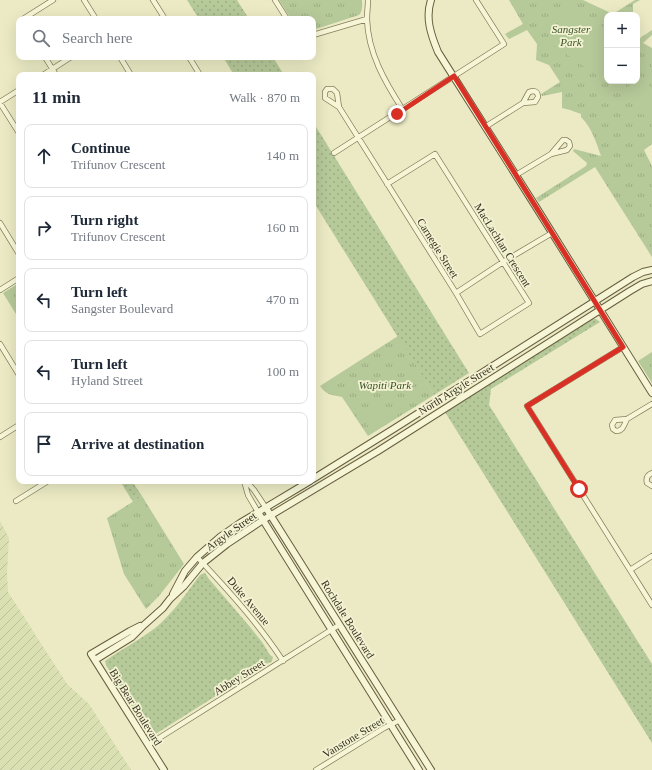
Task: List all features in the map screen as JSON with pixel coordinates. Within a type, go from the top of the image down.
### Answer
[{"type":"street","points":[[28,16],[53,0]]},
{"type":"street","points":[[84,0],[94,16]]},
{"type":"street","points":[[153,0],[163,16]]},
{"type":"street","points":[[275,0],[285,16]]},
{"type":"street","points":[[368,0],[367,19],[369,37],[375,59],[386,83],[403,110]]},
{"type":"street","points":[[431,0],[428,13],[429,27],[438,52],[652,393]]},
{"type":"street","points":[[334,153],[504,44],[476,0]]},
{"type":"street","points":[[316,34],[367,19]]},
{"type":"street","points":[[47,60],[54,72]]},
{"type":"street","points":[[48,72],[67,60]]},
{"type":"street","points":[[122,60],[129,72]]},
{"type":"street","points":[[190,60],[198,72]]},
{"type":"street","points":[[16,92],[0,102],[16,128]]},
{"type":"street","points":[[485,127],[523,102]]},
{"type":"street","name":"Carnegie Street","points":[[339,107],[456,293],[552,232]]},
{"type":"street","name":"MacLachlan Crescent","points":[[387,184],[435,154],[529,303],[480,334],[456,293]]},
{"type":"street","points":[[516,175],[551,154]]},
{"type":"street","points":[[0,224],[16,249]]},
{"type":"street","name":"North Argyle Street","points":[[316,477],[633,277],[643,272],[652,270]]},
{"type":"street","points":[[0,290],[16,280]]},
{"type":"street","name":"North Argyle Street","points":[[271,516],[630,291],[642,284],[652,281]]},
{"type":"street","points":[[0,344],[16,370]]},
{"type":"street","points":[[623,347],[527,406],[652,605]]},
{"type":"street","points":[[627,419],[652,404]]},
{"type":"street","points":[[0,437],[16,427]]},
{"type":"street","points":[[652,473],[648,475],[646,479],[647,483],[652,486]]},
{"type":"street","points":[[16,501],[43,484]]},
{"type":"street","name":"Rochdale Boulevard","points":[[246,484],[248,495],[258,512],[419,770]]},
{"type":"street","name":"Rochdale Boulevard","points":[[248,484],[266,508],[431,770]]},
{"type":"street","points":[[266,508],[305,484]]},
{"type":"street","name":"Argyle Street","points":[[95,660],[132,637],[163,608],[170,599],[185,572],[198,557],[224,534],[266,508]]},
{"type":"street","name":"Argyle Street","points":[[170,599],[184,586],[204,563],[227,544],[271,516]]},
{"type":"street","points":[[630,570],[652,556]]},
{"type":"street","name":"Duke Avenue","points":[[198,557],[262,630],[283,661]]},
{"type":"street","name":"Argyle Street","points":[[91,654],[130,630],[144,625]]},
{"type":"street","name":"Abbey Street","points":[[148,745],[339,625]]},
{"type":"street","name":"Big Bear Boulevard","points":[[91,654],[164,770]]},
{"type":"street","name":"Vanstone Street","points":[[316,770],[384,728],[400,720]]},
{"type":"green space","points":[[187,0],[237,0],[247,16],[197,16]]},
{"type":"green space","points":[[279,0],[362,0],[362,8],[359,15],[316,29],[316,16],[289,16]]},
{"type":"green space","name":"Sangster Park","points":[[509,0],[583,0],[609,12],[604,12],[604,84],[640,84],[640,38],[652,30],[652,35],[643,43],[652,48],[652,144],[644,150],[652,166],[652,257],[595,167],[539,202],[536,198],[586,166],[587,163],[573,151],[574,149],[601,156],[593,135],[581,117],[581,114],[562,108],[562,92],[542,96],[541,94],[560,82],[549,65],[536,60],[537,44],[527,30],[509,39],[505,34],[523,24]]},
{"type":"green space","name":"Sangster Park","points":[[635,0],[640,0],[633,4],[633,12],[616,12]]},
{"type":"green space","points":[[568,10],[604,35],[604,67],[598,76],[547,41]]},
{"type":"green space","points":[[225,60],[275,60],[282,72],[232,72]]},
{"type":"green space","points":[[640,83],[652,87],[652,109],[646,115],[639,114],[629,86],[631,84]]},
{"type":"green space","points":[[316,127],[469,373],[434,395],[316,206]]},
{"type":"green space","points":[[16,285],[16,314],[3,293]]},
{"type":"green space","points":[[592,319],[596,319],[600,322],[491,389],[489,405],[652,664],[652,743],[445,412]]},
{"type":"green space","name":"Wapiti Park","points":[[398,336],[434,395],[368,436],[342,397],[327,393],[320,386]]},
{"type":"green space","points":[[652,352],[652,383],[638,361]]},
{"type":"green space","points":[[378,406],[384,416],[368,426],[361,416]]},
{"type":"green space","points":[[122,484],[134,484],[142,496],[133,502]]},
{"type":"green space","points":[[142,496],[184,564],[159,596],[146,609],[124,574],[107,518]]},
{"type":"green space","points":[[0,521],[9,538],[7,573],[8,592],[67,684],[89,704],[131,770],[0,770]]},
{"type":"green space","points":[[204,573],[262,642],[270,655],[273,657],[272,661],[154,735],[151,735],[148,733],[105,661],[161,623],[177,606],[200,575]]},
{"type":"route","points":[[397,114],[454,76],[623,347],[527,406],[579,489]]}]
